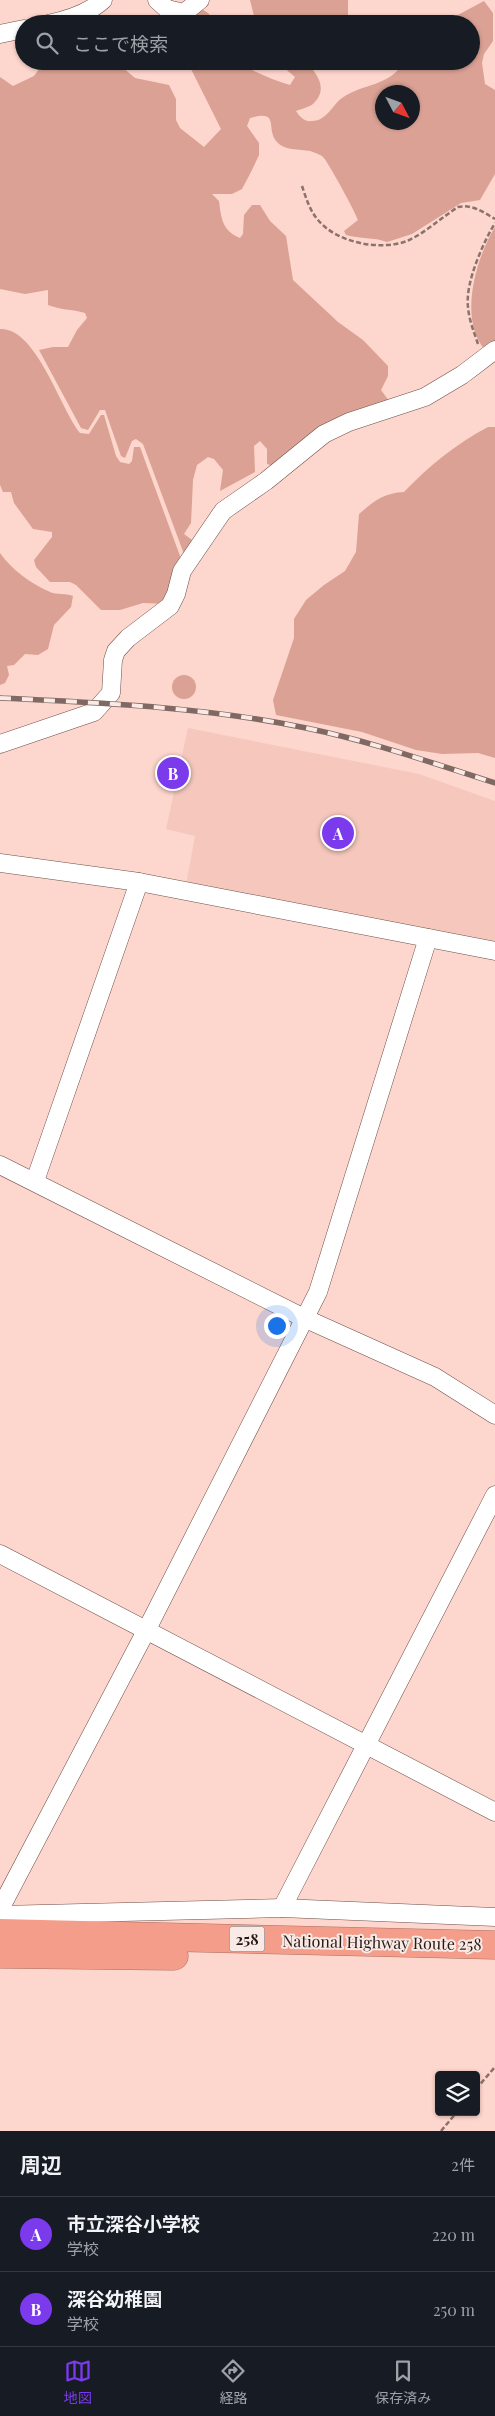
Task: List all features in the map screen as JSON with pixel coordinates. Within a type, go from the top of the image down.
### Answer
[{"type":"highway","name":"National Highway Route 258","points":[[0,1933],[495,1945]]},
{"type":"highway","name":"National Highway Route 258","points":[[0,1954],[337,1958],[495,1963]]},
{"type":"street","points":[[77,15],[103,0]]},
{"type":"street","points":[[158,0],[168,9],[184,12],[200,0]]},
{"type":"street","points":[[0,34],[15,31]]},
{"type":"street","points":[[0,744],[94,712],[111,693],[113,660],[116,651],[128,638],[170,606],[176,594],[182,571],[215,519],[229,505],[266,481],[324,434],[348,422],[425,397],[462,375],[490,353]]},
{"type":"street","points":[[0,863],[139,882],[495,951]]},
{"type":"street","points":[[35,1181],[139,882]]},
{"type":"street","points":[[0,1910],[146,1630],[318,1292],[428,938]]},
{"type":"street","points":[[0,1165],[304,1318],[435,1377],[495,1415]]},
{"type":"street","points":[[282,1908],[495,1495]]},
{"type":"street","points":[[0,1554],[495,1812]]},
{"type":"street","points":[[0,1914],[282,1908],[495,1917]]},
{"type":"path","points":[[302,186],[313,213],[320,222],[336,234],[373,247],[406,241],[458,208],[465,206],[474,208],[495,219]]},
{"type":"path","points":[[490,353],[471,323],[468,292],[488,234],[495,223]]},
{"type":"path","points":[[480,2084],[495,2067]]},
{"type":"path","points":[[441,2131],[454,2116]]},
{"type":"shaded area","points":[[250,0],[348,0],[348,15],[254,15]]},
{"type":"shaded area","points":[[484,1],[493,13],[493,41],[484,54],[482,63],[485,84],[495,90],[495,174],[480,200],[461,203],[412,234],[387,242],[346,235],[344,231],[358,220],[326,160],[313,152],[289,149],[281,145],[274,137],[271,122],[266,116],[250,118],[247,126],[259,143],[259,155],[251,172],[242,189],[232,194],[212,194],[219,201],[224,223],[229,232],[240,238],[243,234],[244,215],[252,205],[260,205],[270,221],[286,236],[293,280],[338,322],[363,340],[388,366],[388,376],[381,390],[389,401],[277,467],[267,464],[267,449],[260,441],[254,446],[255,472],[220,491],[223,470],[214,459],[208,457],[197,465],[193,480],[191,523],[184,534],[196,543],[184,554],[143,444],[136,439],[132,441],[125,458],[121,456],[105,410],[100,410],[88,430],[81,428],[39,350],[53,347],[68,347],[77,330],[87,318],[85,313],[48,305],[48,290],[25,294],[0,289],[0,77],[13,86],[34,76],[38,70],[126,70],[135,78],[169,85],[176,99],[176,120],[180,128],[204,147],[221,129],[192,70],[251,70],[290,85],[295,77],[287,70],[313,70],[321,86],[318,97],[308,107],[296,111],[304,120],[309,121],[322,118],[342,98],[351,93],[384,80],[398,70],[480,70],[480,15],[458,15]]},
{"type":"shaded area","points":[[197,6],[210,15],[179,15]]},
{"type":"shaded area","points":[[495,227],[495,348],[485,350],[477,337],[472,322],[471,306],[476,271]]},
{"type":"shaded area","points":[[0,329],[13,332],[25,341],[36,354],[80,433],[89,434],[101,415],[104,415],[116,456],[120,462],[129,464],[132,461],[134,447],[140,447],[180,556],[168,604],[143,603],[120,610],[101,610],[76,585],[70,582],[50,582],[36,567],[34,560],[52,537],[52,532],[33,529],[14,503],[11,492],[3,492],[0,485]]},
{"type":"shaded area","points":[[488,427],[495,427],[495,758],[478,753],[442,754],[416,750],[362,732],[276,715],[273,700],[294,638],[294,619],[306,600],[345,571],[356,552],[359,514],[380,498],[404,492],[444,456]]},
{"type":"shaded area","points":[[0,553],[22,576],[35,584],[53,593],[73,596],[71,607],[54,625],[48,649],[38,655],[25,654],[14,665],[7,666],[9,675],[5,683],[0,685]]},
{"type":"shaded area","points":[[184,675],[189,676],[195,682],[195,692],[189,698],[184,699],[179,698],[173,692],[172,687],[173,682],[179,676]]},
{"type":"shaded area","points":[[188,728],[419,774],[495,801],[495,943],[186,885],[195,836],[166,829]]},
{"type":"railway","points":[[0,698],[153,707],[268,721],[354,739],[495,783]]},
{"type":"place","name":"深谷幼稚園","points":[[173,773]]},
{"type":"place","name":"市立深谷小学校","points":[[338,833]]}]
